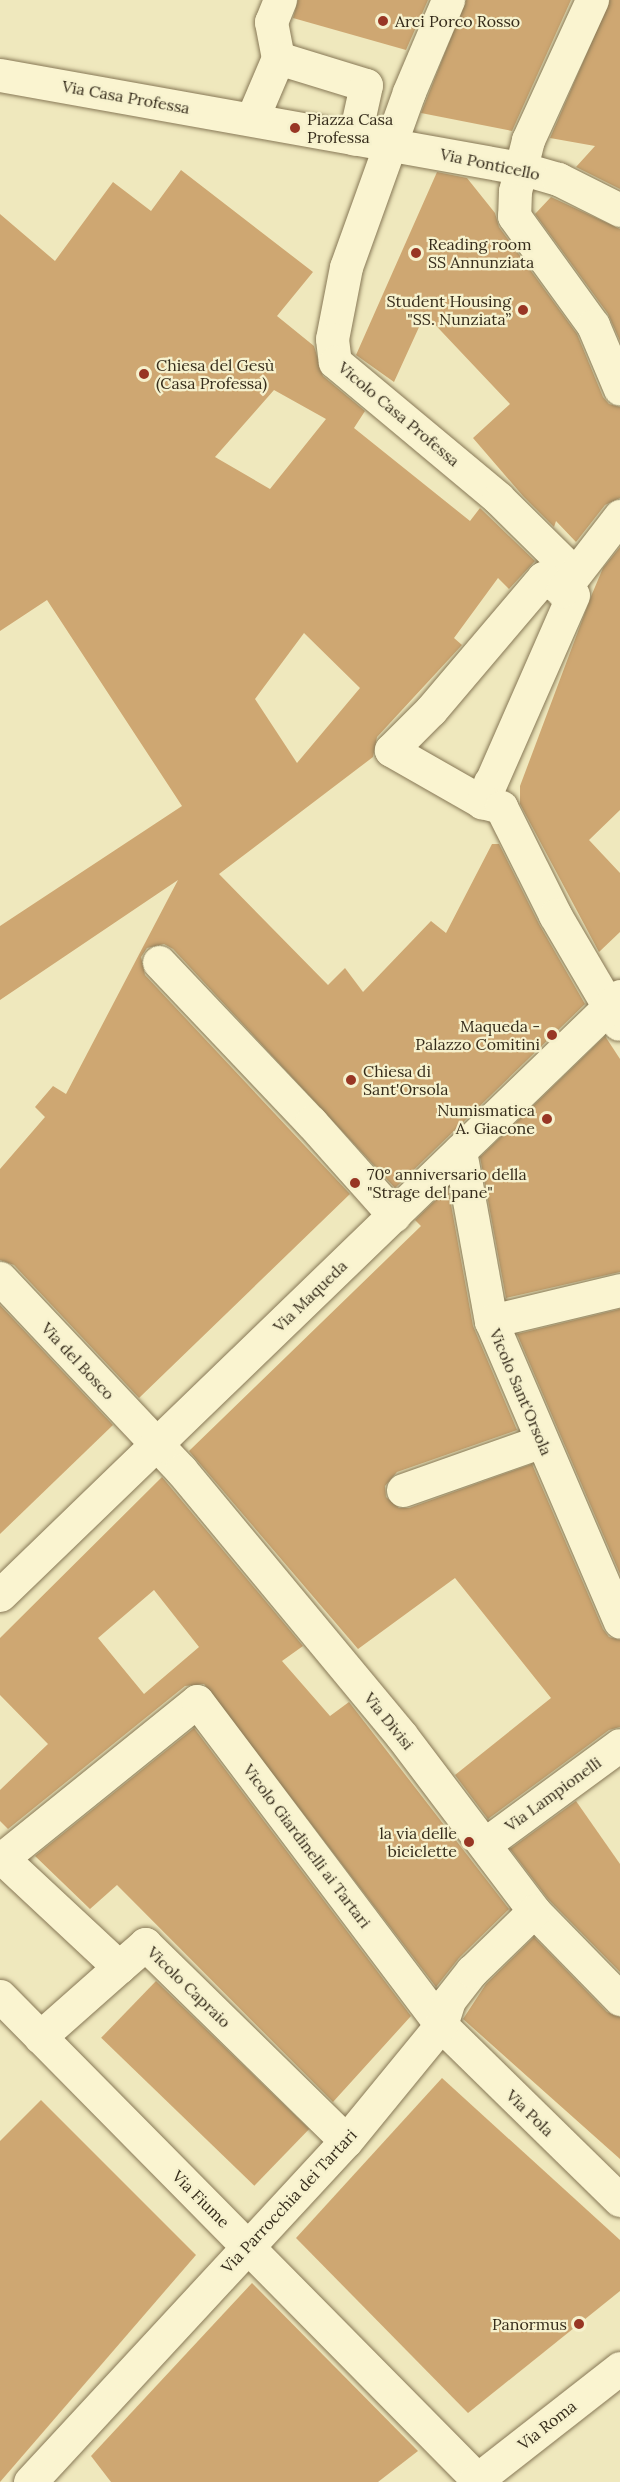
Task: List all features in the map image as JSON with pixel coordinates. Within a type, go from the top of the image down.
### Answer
[{"type":"street","points":[[252,119],[278,58],[271,21],[280,0]]},
{"type":"street","name":"Vicolo Casa Professa","points":[[448,0],[390,144],[346,267],[332,339],[335,362],[498,498],[569,580]]},
{"type":"street","points":[[592,0],[528,140],[520,168],[514,216],[592,325],[620,389]]},
{"type":"street","points":[[278,58],[366,85],[354,139]]},
{"type":"street","name":"Via Casa Professa","points":[[0,75],[354,139]]},
{"type":"street","name":"Via Ponticello","points":[[354,139],[520,168],[558,179],[620,210]]},
{"type":"street","points":[[569,580],[620,516]]},
{"type":"street","points":[[569,580],[543,578],[431,710],[391,750],[482,802],[501,807],[555,915],[616,1010]]},
{"type":"street","points":[[482,802],[573,595],[569,580]]},
{"type":"street","points":[[159,962],[394,1215]]},
{"type":"street","name":"Via Maqueda","points":[[0,1595],[460,1151],[616,1010]]},
{"type":"street","name":"Vicolo Sant'Orsola","points":[[460,1151],[491,1321],[620,1622]]},
{"type":"street","name":"Via del Bosco","points":[[0,1278],[156,1445]]},
{"type":"street","points":[[491,1321],[620,1292]]},
{"type":"street","points":[[403,1490],[542,1441]]},
{"type":"street","name":"Via Divisi","points":[[156,1445],[181,1470],[401,1735],[534,1911],[620,1999]]},
{"type":"street","name":"Vicolo Giardinelli ai Tartari","points":[[1,1859],[164,1725],[197,1701],[441,2025]]},
{"type":"street","name":"Via Lampionelli","points":[[485,1844],[620,1745]]},
{"type":"street","points":[[1,1859],[118,1967],[40,2037]]},
{"type":"street","name":"Via Parrocchia dei Tartari","points":[[30,2482],[345,2141],[441,2025],[449,2000],[472,1971],[534,1911]]},
{"type":"street","name":"Vicolo Capraio","points":[[118,1967],[145,1944],[345,2141]]},
{"type":"street","name":"Via Fiume","points":[[0,1996],[248,2246],[475,2481]]},
{"type":"street","name":"Via Pola","points":[[441,2025],[620,2200]]},
{"type":"street","name":"Via Roma","points":[[475,2481],[620,2368]]},
{"type":"building","points":[[298,0],[428,0],[406,50],[293,18]]},
{"type":"building","points":[[466,0],[571,0],[512,131],[421,113]]},
{"type":"building","points":[[610,0],[620,0],[620,189],[576,167],[595,146],[550,138]]},
{"type":"building","points":[[181,170],[313,272],[277,316],[314,346],[323,376],[365,411],[354,428],[470,521],[480,508],[535,561],[509,589],[498,578],[454,638],[462,645],[377,737],[373,757],[219,874],[328,985],[345,968],[363,992],[431,921],[446,933],[492,844],[499,844],[539,924],[585,1004],[395,1188],[173,949],[164,944],[147,948],[141,957],[145,975],[350,1194],[139,1398],[14,1265],[0,1260],[0,1169],[45,1117],[35,1107],[53,1086],[66,1094],[178,880],[0,1000],[0,926],[182,806],[47,600],[0,631],[0,214],[55,261],[113,182],[151,211]],"holes":[[[274,390],[326,419],[270,489],[215,457]],[[304,633],[360,688],[297,763],[255,699]]]},
{"type":"building","name":"Student Housing \"SS. Nunziata”","points":[[437,172],[467,178],[495,213],[499,227],[577,334],[603,397],[609,404],[620,407],[620,498],[605,505],[576,542],[556,521],[554,527],[523,496],[473,438],[510,404],[425,314],[394,382],[356,355]]},
{"type":"building","points":[[551,197],[620,229],[620,341],[608,314],[535,214]]},
{"type":"building","points":[[620,547],[620,810],[589,840],[620,873],[620,932],[599,952],[520,804],[520,786],[592,594],[603,568]]},
{"type":"building","points":[[605,1036],[620,1059],[620,1272],[506,1298],[480,1157]]},
{"type":"building","points":[[448,1188],[473,1326],[517,1430],[397,1472],[385,1486],[386,1497],[399,1508],[409,1508],[532,1464],[603,1629],[609,1637],[620,1640],[620,1727],[609,1730],[488,1819],[455,1775],[551,1698],[455,1578],[358,1649],[189,1451],[421,1226],[415,1220]]},
{"type":"building","points":[[0,1305],[113,1425],[0,1534]]},
{"type":"building","points":[[620,1309],[620,1574],[517,1334]]},
{"type":"building","points":[[162,1477],[303,1646],[282,1661],[330,1716],[349,1702],[509,1909],[459,1958],[436,1987],[204,1684],[185,1686],[8,1829],[0,1821],[0,1790],[48,1744],[0,1695],[0,1638]],"holes":[[[154,1590],[199,1647],[144,1694],[98,1638]]]},
{"type":"building","points":[[194,1728],[411,2016],[333,2102],[117,1885],[90,1909],[35,1856]]},
{"type":"building","points":[[576,1801],[620,1864],[620,1972],[548,1899],[510,1849]]},
{"type":"building","points":[[534,1937],[607,2012],[620,2017],[620,2159],[463,2019],[486,1984]]},
{"type":"building","points":[[156,1981],[309,2129],[254,2186],[101,2038]]},
{"type":"building","points":[[442,2078],[620,2240],[620,2291],[468,2413],[296,2238]]},
{"type":"building","points":[[41,2100],[196,2255],[0,2482],[0,2141]]},
{"type":"building","points":[[252,2283],[418,2451],[378,2482],[111,2482],[91,2456]]},
{"type":"place","name":"Arci Porco Rosso","points":[[383,21]]},
{"type":"place","name":"Piazza Casa Professa","points":[[295,128]]},
{"type":"place","name":"Reading room SS Annunziata","points":[[416,253]]},
{"type":"place","name":"Student Housing \"SS. Nunziata”","points":[[523,310]]},
{"type":"place","name":"Chiesa del Gesù (Casa Professa)","points":[[144,374]]},
{"type":"place","name":"Maqueda - Palazzo Comitini","points":[[552,1035]]},
{"type":"place","name":"Chiesa di Sant'Orsola","points":[[351,1080]]},
{"type":"place","name":"Numismatica A. Giacone","points":[[547,1119]]},
{"type":"place","name":"70° anniversario della \"Strage del pane\"","points":[[355,1183]]},
{"type":"place","name":"la via delle biciclette","points":[[469,1842]]},
{"type":"place","name":"Panormus","points":[[579,2324]]}]
